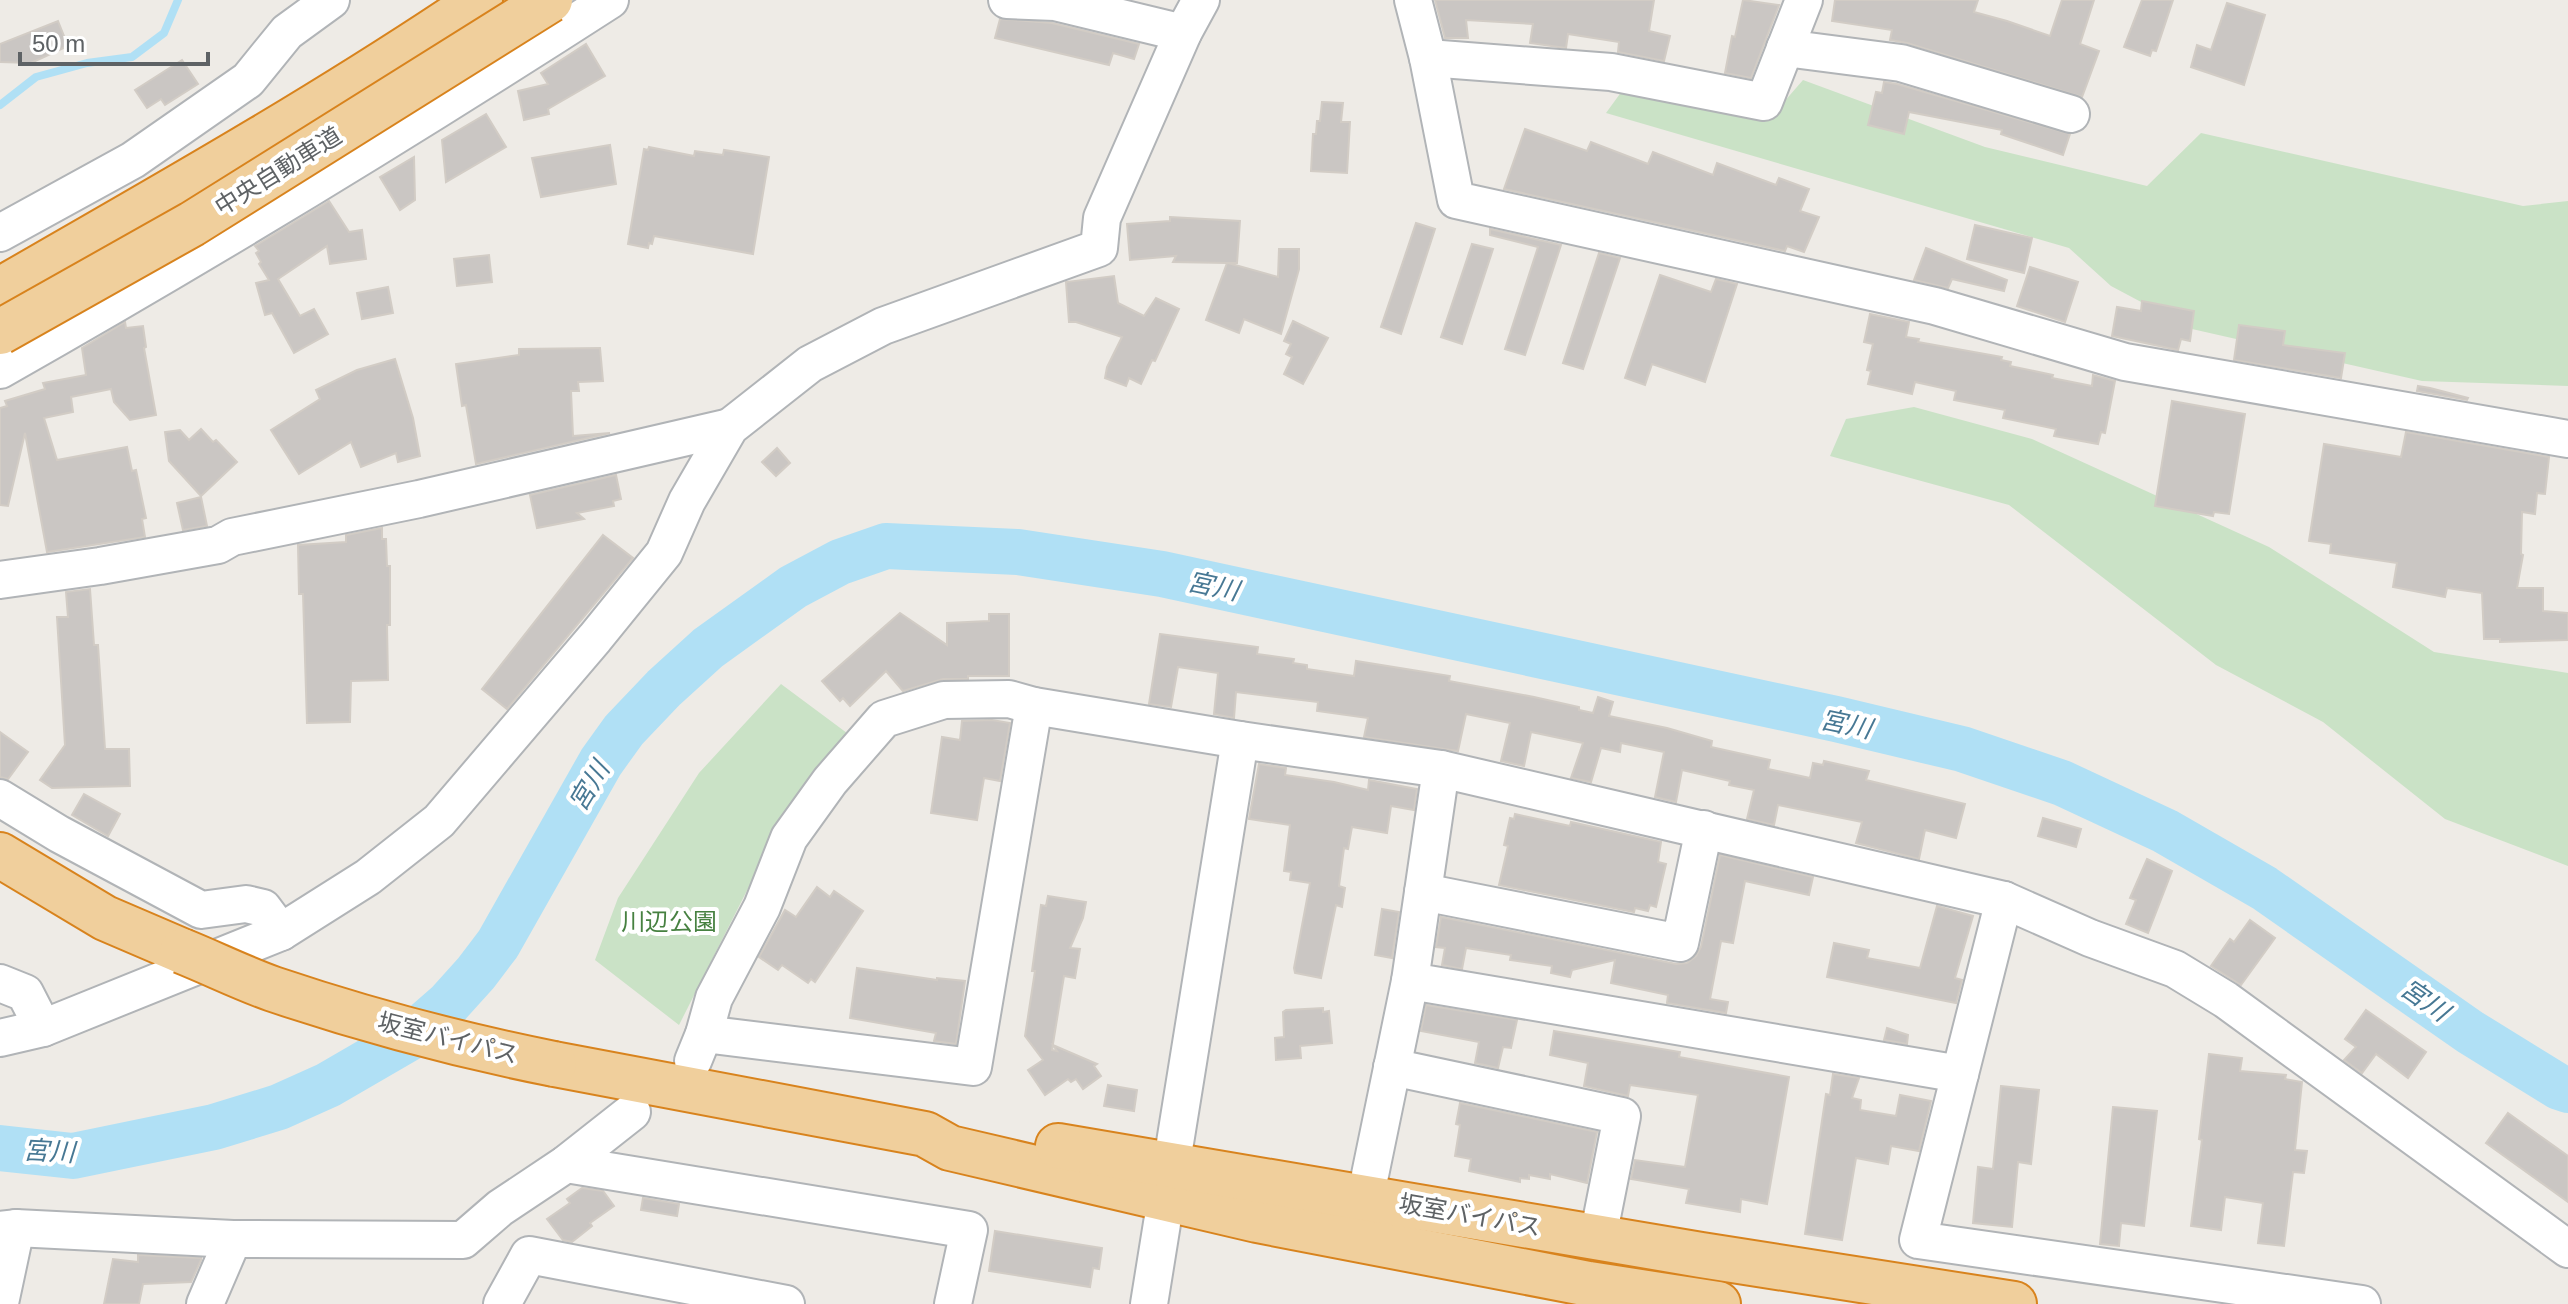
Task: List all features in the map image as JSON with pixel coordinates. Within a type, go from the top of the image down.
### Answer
[{"type":"highway","name":"中央自動車道","points":[[0,290],[183,185],[424,38],[480,0]]},
{"type":"highway","name":"中央自動車道","points":[[0,332],[192,224],[550,0]]},
{"type":"highway","name":"坂室バイパス","points":[[0,855],[105,918],[271,988],[464,1046],[925,1134],[952,1129],[1168,1181],[1598,1237],[2014,1304]]},
{"type":"highway","name":"坂室バイパス","points":[[1168,1181],[1257,1220],[1589,1284],[1718,1304]]},
{"type":"street","points":[[0,233],[133,160],[248,80],[287,32],[331,0]]},
{"type":"street","points":[[490,0],[526,55]]},
{"type":"street","points":[[0,370],[159,280],[526,55],[610,0]]},
{"type":"street","points":[[1007,0],[1055,2],[1183,33]]},
{"type":"street","points":[[0,1038],[43,1028],[281,932],[368,877],[439,821],[664,553],[687,501],[730,427],[810,364],[883,326],[1099,248],[1102,218],[1183,33],[1201,0]]},
{"type":"street","points":[[1413,0],[1428,58],[1456,200],[1935,306],[2125,362],[2568,439]]},
{"type":"street","points":[[1428,58],[1611,72],[1764,102],[1804,0]]},
{"type":"street","points":[[1785,48],[1901,63],[2071,114]]},
{"type":"street","points":[[0,580],[218,545],[232,537],[419,499],[730,427]]},
{"type":"street","points":[[1034,706],[973,1067],[699,1047],[714,998],[762,907],[789,838],[830,781],[884,719],[944,700],[1009,699],[1034,706],[1240,740],[1441,769],[2004,900],[2090,938],[2175,969],[2226,1000],[2568,1249]]},
{"type":"street","points":[[1149,1304],[1240,740]]},
{"type":"street","points":[[1370,1175],[1410,981],[1441,769]]},
{"type":"street","points":[[0,798],[59,834],[201,910],[246,904],[263,908],[281,932]]},
{"type":"street","points":[[1423,892],[1680,943],[1704,829]]},
{"type":"street","points":[[2004,900],[1918,1240],[2362,1304]]},
{"type":"street","points":[[1410,981],[1960,1074]]},
{"type":"street","points":[[0,983],[25,993],[43,1028]]},
{"type":"street","points":[[1392,1067],[1622,1116],[1598,1237]]},
{"type":"street","points":[[0,1303],[8,1229],[233,1239],[463,1240],[500,1208],[566,1164],[632,1112]]},
{"type":"street","points":[[566,1164],[969,1230],[953,1304]]},
{"type":"street","points":[[500,1208],[529,1255],[786,1304]]},
{"type":"street","points":[[205,1304],[233,1239]]},
{"type":"street","points":[[502,1304],[529,1255]]},
{"type":"green space","points":[[1803,80],[1985,147],[2147,186],[2201,133],[2523,206],[2568,201],[2568,386],[2422,381],[2192,329],[2111,286],[2069,248],[1606,113],[1622,91],[1777,110]]},
{"type":"green space","points":[[1914,407],[2032,439],[2269,547],[2434,652],[2568,673],[2568,866],[2445,819],[2323,722],[2216,665],[2009,505],[1830,456],[1846,419]]},
{"type":"green space","name":"川辺公園","points":[[781,684],[855,739],[780,825],[679,1025],[595,960],[618,898],[699,773]]},
{"type":"building","points":[[1435,0],[1654,0],[1649,31],[1670,36],[1664,61],[1618,52],[1619,42],[1568,34],[1566,48],[1530,43],[1533,24],[1466,20],[1468,38],[1445,38]]},
{"type":"building","points":[[1743,0],[1779,5],[1751,78],[1725,73]]},
{"type":"building","points":[[1835,0],[1978,0],[1974,12],[2050,36],[2062,0],[2094,0],[2080,44],[2099,51],[2082,97],[1890,40],[1892,30],[1832,21]]},
{"type":"building","points":[[2142,0],[2173,0],[2156,51],[2152,50],[2150,56],[2124,47]]},
{"type":"building","points":[[2227,3],[2265,15],[2244,85],[2191,67],[2197,45],[2211,50]]},
{"type":"building","points":[[1000,19],[1052,23],[1139,44],[1134,59],[1113,53],[1109,65],[995,38]]},
{"type":"building","points":[[58,21],[68,46],[31,63],[0,62],[0,44]]},
{"type":"building","points":[[586,44],[605,76],[548,109],[549,114],[524,120],[518,91],[548,84],[541,73]]},
{"type":"building","points":[[182,60],[198,84],[165,105],[161,99],[147,108],[135,90]]},
{"type":"building","points":[[1884,82],[2070,134],[2063,155],[2001,134],[2002,130],[1909,112],[1904,134],[1868,125],[1876,92],[1882,93]]},
{"type":"building","points":[[1322,102],[1343,103],[1341,122],[1350,122],[1347,173],[1311,171],[1313,134],[1316,134],[1317,121],[1320,121]]},
{"type":"building","points":[[486,114],[506,147],[446,182],[442,140]]},
{"type":"building","points":[[1525,129],[1587,151],[1591,142],[1648,164],[1653,152],[1713,175],[1717,163],[1776,185],[1779,178],[1809,189],[1800,211],[1819,217],[1804,252],[1787,246],[1785,251],[1504,189]]},
{"type":"building","points":[[610,145],[616,184],[541,197],[532,158]]},
{"type":"building","points":[[649,147],[694,156],[695,151],[723,155],[724,150],[769,157],[753,254],[654,236],[648,248],[628,244],[644,149],[648,150]]},
{"type":"building","points":[[414,157],[415,200],[400,210],[380,177]]},
{"type":"building","points":[[329,201],[349,232],[362,230],[366,259],[330,264],[327,246],[278,279],[300,316],[314,309],[328,334],[294,353],[272,313],[265,315],[256,283],[269,280],[259,264],[261,262],[256,253],[259,251],[255,246]]},
{"type":"building","points":[[1170,217],[1240,221],[1237,263],[1228,263],[1278,277],[1279,249],[1299,249],[1299,269],[1281,334],[1244,319],[1239,333],[1206,320],[1227,263],[1173,262],[1176,256],[1130,260],[1127,224],[1170,221]]},
{"type":"building","points":[[1416,223],[1435,229],[1401,334],[1381,327]]},
{"type":"building","points":[[1975,225],[2032,238],[2024,273],[1967,259]]},
{"type":"building","points":[[1490,229],[1561,245],[1525,355],[1505,349],[1538,247],[1490,235]]},
{"type":"building","points":[[1472,244],[1493,249],[1462,344],[1441,337]]},
{"type":"building","points":[[1926,248],[2007,280],[2004,291],[1952,279],[1948,288],[1914,280]]},
{"type":"building","points":[[1599,253],[1620,258],[1583,369],[1563,363]]},
{"type":"building","points":[[489,255],[492,282],[457,286],[454,259]]},
{"type":"building","points":[[2030,267],[2078,282],[2065,322],[2017,306]]},
{"type":"building","points":[[1660,275],[1711,292],[1716,279],[1737,284],[1705,382],[1652,364],[1645,385],[1625,378]]},
{"type":"building","points":[[1114,276],[1118,303],[1144,316],[1156,298],[1179,309],[1141,384],[1129,378],[1126,386],[1105,378],[1122,337],[1069,322],[1066,282]]},
{"type":"building","points":[[388,287],[393,313],[362,319],[357,293]]},
{"type":"building","points":[[2142,301],[2194,311],[2190,341],[2181,339],[2178,350],[2112,336],[2117,307],[2141,311]]},
{"type":"building","points":[[1870,314],[1909,322],[1906,337],[1919,339],[1918,342],[2002,357],[2001,360],[2011,362],[2010,366],[2092,386],[2093,375],[2115,381],[2105,433],[2101,432],[2098,444],[2054,436],[2056,429],[2003,418],[2005,410],[1954,400],[1956,391],[1915,382],[1912,394],[1868,384],[1871,371],[1867,370],[1873,344],[1864,342]]},
{"type":"building","points":[[1293,321],[1328,338],[1303,384],[1284,374],[1292,357],[1286,354],[1291,344],[1284,341]]},
{"type":"building","points":[[125,322],[126,328],[143,326],[156,415],[130,420],[114,402],[111,389],[71,397],[73,412],[44,418],[57,460],[127,447],[132,471],[136,470],[146,518],[142,519],[145,537],[47,552],[25,433],[8,506],[0,505],[0,408],[7,406],[5,401],[45,389],[43,383],[86,375],[82,348]]},
{"type":"building","points":[[2239,325],[2285,331],[2283,345],[2345,353],[2341,378],[2234,360]]},
{"type":"building","points":[[600,348],[603,381],[578,382],[579,391],[571,391],[573,436],[610,433],[476,464],[456,364],[519,355],[519,349]]},
{"type":"building","points":[[395,359],[413,418],[420,456],[398,462],[396,453],[361,467],[351,442],[299,474],[271,430],[320,399],[316,390],[357,370]]},
{"type":"building","points":[[2418,386],[2430,388],[2468,398],[2417,391]]},
{"type":"building","points":[[2172,401],[2245,414],[2229,514],[2214,512],[2213,516],[2155,506]]},
{"type":"building","points":[[201,429],[237,462],[201,496],[169,461],[165,432],[180,430],[189,440]]},
{"type":"building","points":[[2406,432],[2549,457],[2545,494],[2537,493],[2535,514],[2522,512],[2523,555],[2517,588],[2543,588],[2543,611],[2568,613],[2568,640],[2500,642],[2500,639],[2484,639],[2482,593],[2447,588],[2445,597],[2393,587],[2397,563],[2330,553],[2331,544],[2309,541],[2324,444],[2401,457]]},
{"type":"building","points":[[777,448],[790,463],[776,476],[762,462]]},
{"type":"building","points":[[616,475],[621,499],[613,501],[614,506],[577,513],[584,519],[537,528],[530,495]]},
{"type":"building","points":[[201,497],[207,526],[183,530],[177,503]]},
{"type":"building","points":[[382,528],[382,539],[386,539],[387,566],[390,566],[388,680],[351,681],[350,722],[307,723],[303,594],[299,594],[298,545],[346,542],[346,535]]},
{"type":"building","points":[[603,535],[633,558],[507,709],[482,689]]},
{"type":"building","points":[[90,589],[94,645],[98,645],[105,749],[129,749],[130,786],[52,788],[40,780],[65,745],[57,617],[68,617],[66,592]]},
{"type":"building","points":[[900,613],[947,645],[947,623],[989,621],[989,614],[1009,614],[1009,676],[943,679],[903,691],[886,671],[850,706],[843,698],[840,701],[822,681]]},
{"type":"building","points":[[1160,634],[1258,647],[1257,654],[1294,659],[1293,663],[1307,665],[1307,669],[1354,676],[1356,661],[1450,676],[1449,681],[1579,707],[1579,710],[1593,713],[1598,697],[1613,702],[1609,716],[1667,728],[1712,741],[1711,747],[1770,760],[1768,769],[1810,778],[1813,763],[1823,765],[1824,761],[1869,771],[1866,780],[1965,804],[1956,838],[1925,830],[1919,859],[1856,843],[1862,822],[1778,805],[1774,825],[1747,819],[1754,790],[1729,785],[1730,781],[1682,770],[1676,802],[1655,797],[1664,752],[1621,743],[1620,752],[1601,748],[1591,782],[1571,778],[1583,743],[1531,732],[1524,766],[1501,761],[1510,723],[1466,714],[1458,751],[1364,737],[1368,718],[1317,711],[1318,702],[1236,692],[1234,718],[1214,714],[1218,673],[1178,667],[1171,707],[1149,704]]},
{"type":"building","points":[[962,721],[1010,723],[1000,781],[984,778],[977,820],[931,813],[942,737],[960,740]]},
{"type":"building","points":[[0,732],[28,752],[8,779],[0,777]]},
{"type":"building","points":[[1259,764],[1286,768],[1285,775],[1368,790],[1369,780],[1417,789],[1414,810],[1391,806],[1387,833],[1352,827],[1348,849],[1344,848],[1339,886],[1345,888],[1342,907],[1336,905],[1321,978],[1295,973],[1310,883],[1290,880],[1291,872],[1284,871],[1290,825],[1249,819]]},
{"type":"building","points":[[84,794],[120,814],[108,836],[72,815]]},
{"type":"building","points":[[1515,814],[1570,826],[1571,822],[1661,842],[1658,862],[1666,864],[1656,907],[1650,905],[1648,911],[1635,908],[1634,912],[1499,885],[1508,846],[1504,845],[1510,818],[1514,819]]},
{"type":"building","points":[[2043,818],[2081,829],[2076,847],[2038,836]]},
{"type":"building","points":[[1720,855],[1813,877],[1809,895],[1745,881],[1733,943],[1721,941],[1710,999],[1728,1002],[1726,1013],[1667,1003],[1668,995],[1611,983],[1615,960],[1572,970],[1570,977],[1551,973],[1552,966],[1510,960],[1511,955],[1466,948],[1462,969],[1442,965],[1445,948],[1436,947],[1441,917],[1676,964],[1687,963],[1701,947]]},
{"type":"building","points":[[2147,859],[2172,871],[2148,933],[2126,924],[2136,900],[2130,898]]},
{"type":"building","points":[[817,887],[830,897],[834,891],[863,911],[815,982],[811,979],[808,983],[782,965],[778,970],[759,957],[785,910],[796,917]]},
{"type":"building","points":[[1048,896],[1086,902],[1083,918],[1070,948],[1080,949],[1075,978],[1064,976],[1052,1050],[1057,1051],[1053,1045],[1097,1064],[1094,1066],[1101,1076],[1083,1089],[1076,1079],[1071,1082],[1068,1079],[1045,1095],[1028,1070],[1043,1060],[1025,1036],[1041,905],[1046,906]]},
{"type":"building","points":[[1937,906],[1973,916],[1955,978],[1962,980],[1956,1003],[1827,977],[1834,943],[1869,950],[1867,958],[1920,968]]},
{"type":"building","points":[[1382,909],[1399,912],[1392,958],[1375,955]]},
{"type":"building","points":[[2250,920],[2275,938],[2241,985],[2211,966],[2230,939],[2234,942]]},
{"type":"building","points":[[857,968],[965,981],[956,1044],[934,1041],[936,1033],[850,1018]]},
{"type":"building","points":[[1426,1005],[1517,1020],[1511,1048],[1503,1047],[1498,1068],[1475,1063],[1479,1042],[1421,1031]]},
{"type":"building","points":[[1323,1008],[1323,1012],[1329,1011],[1332,1043],[1300,1046],[1301,1058],[1276,1060],[1275,1038],[1284,1037],[1283,1012]]},
{"type":"building","points":[[2366,1010],[2426,1052],[2408,1078],[2376,1054],[2362,1073],[2344,1060],[2356,1047],[2345,1039]]},
{"type":"building","points":[[1887,1028],[1908,1035],[1907,1044],[1884,1040]]},
{"type":"building","points":[[1554,1031],[1680,1052],[1679,1057],[1789,1077],[1767,1204],[1741,1199],[1740,1212],[1686,1203],[1689,1189],[1631,1179],[1635,1160],[1685,1167],[1698,1095],[1630,1085],[1628,1096],[1584,1086],[1588,1063],[1550,1055]]},
{"type":"building","points":[[2209,1054],[2242,1058],[2240,1071],[2286,1075],[2285,1079],[2302,1082],[2295,1150],[2307,1151],[2304,1173],[2293,1172],[2284,1246],[2258,1243],[2263,1203],[2225,1197],[2221,1230],[2191,1226]]},
{"type":"building","points":[[1833,1074],[1859,1078],[1852,1098],[1861,1100],[1860,1110],[1896,1116],[1900,1095],[1931,1101],[1919,1151],[1891,1146],[1888,1164],[1856,1158],[1842,1240],[1805,1234],[1826,1094],[1830,1095]]},
{"type":"building","points":[[1108,1085],[1137,1090],[1134,1111],[1104,1106]]},
{"type":"building","points":[[2001,1086],[2039,1090],[2031,1164],[2018,1162],[2012,1227],[1973,1223],[1978,1167],[1993,1169]]},
{"type":"building","points":[[1460,1103],[1597,1132],[1587,1183],[1550,1174],[1550,1179],[1529,1175],[1529,1179],[1520,1178],[1520,1182],[1469,1171],[1471,1159],[1455,1156]]},
{"type":"building","points":[[2113,1107],[2157,1111],[2144,1226],[2121,1223],[2119,1246],[2100,1244]]},
{"type":"building","points":[[2508,1113],[2568,1156],[2568,1202],[2486,1143]]},
{"type":"building","points":[[582,1188],[603,1191],[614,1206],[590,1223],[592,1226],[572,1242],[563,1240],[547,1219],[570,1203],[567,1199]]},
{"type":"building","points":[[643,1198],[679,1204],[677,1216],[641,1210]]},
{"type":"building","points":[[995,1231],[1102,1248],[1099,1269],[1093,1268],[1090,1287],[989,1271]]},
{"type":"building","points":[[138,1255],[201,1260],[191,1282],[143,1284],[139,1304],[104,1304],[113,1259],[138,1262]]},
{"type":"waterway","points":[[0,105],[36,77],[87,63],[132,57],[164,33],[178,0]]},
{"type":"waterway","name":"宮川","points":[[0,1148],[73,1156],[214,1127],[279,1107],[328,1085],[409,1038],[449,1003],[498,944],[601,762],[624,730],[664,688],[708,648],[793,587],[840,562],[886,546],[1018,552],[1162,574],[1962,749],[2062,783],[2165,831],[2264,888],[2470,1032],[2568,1090]]}]
